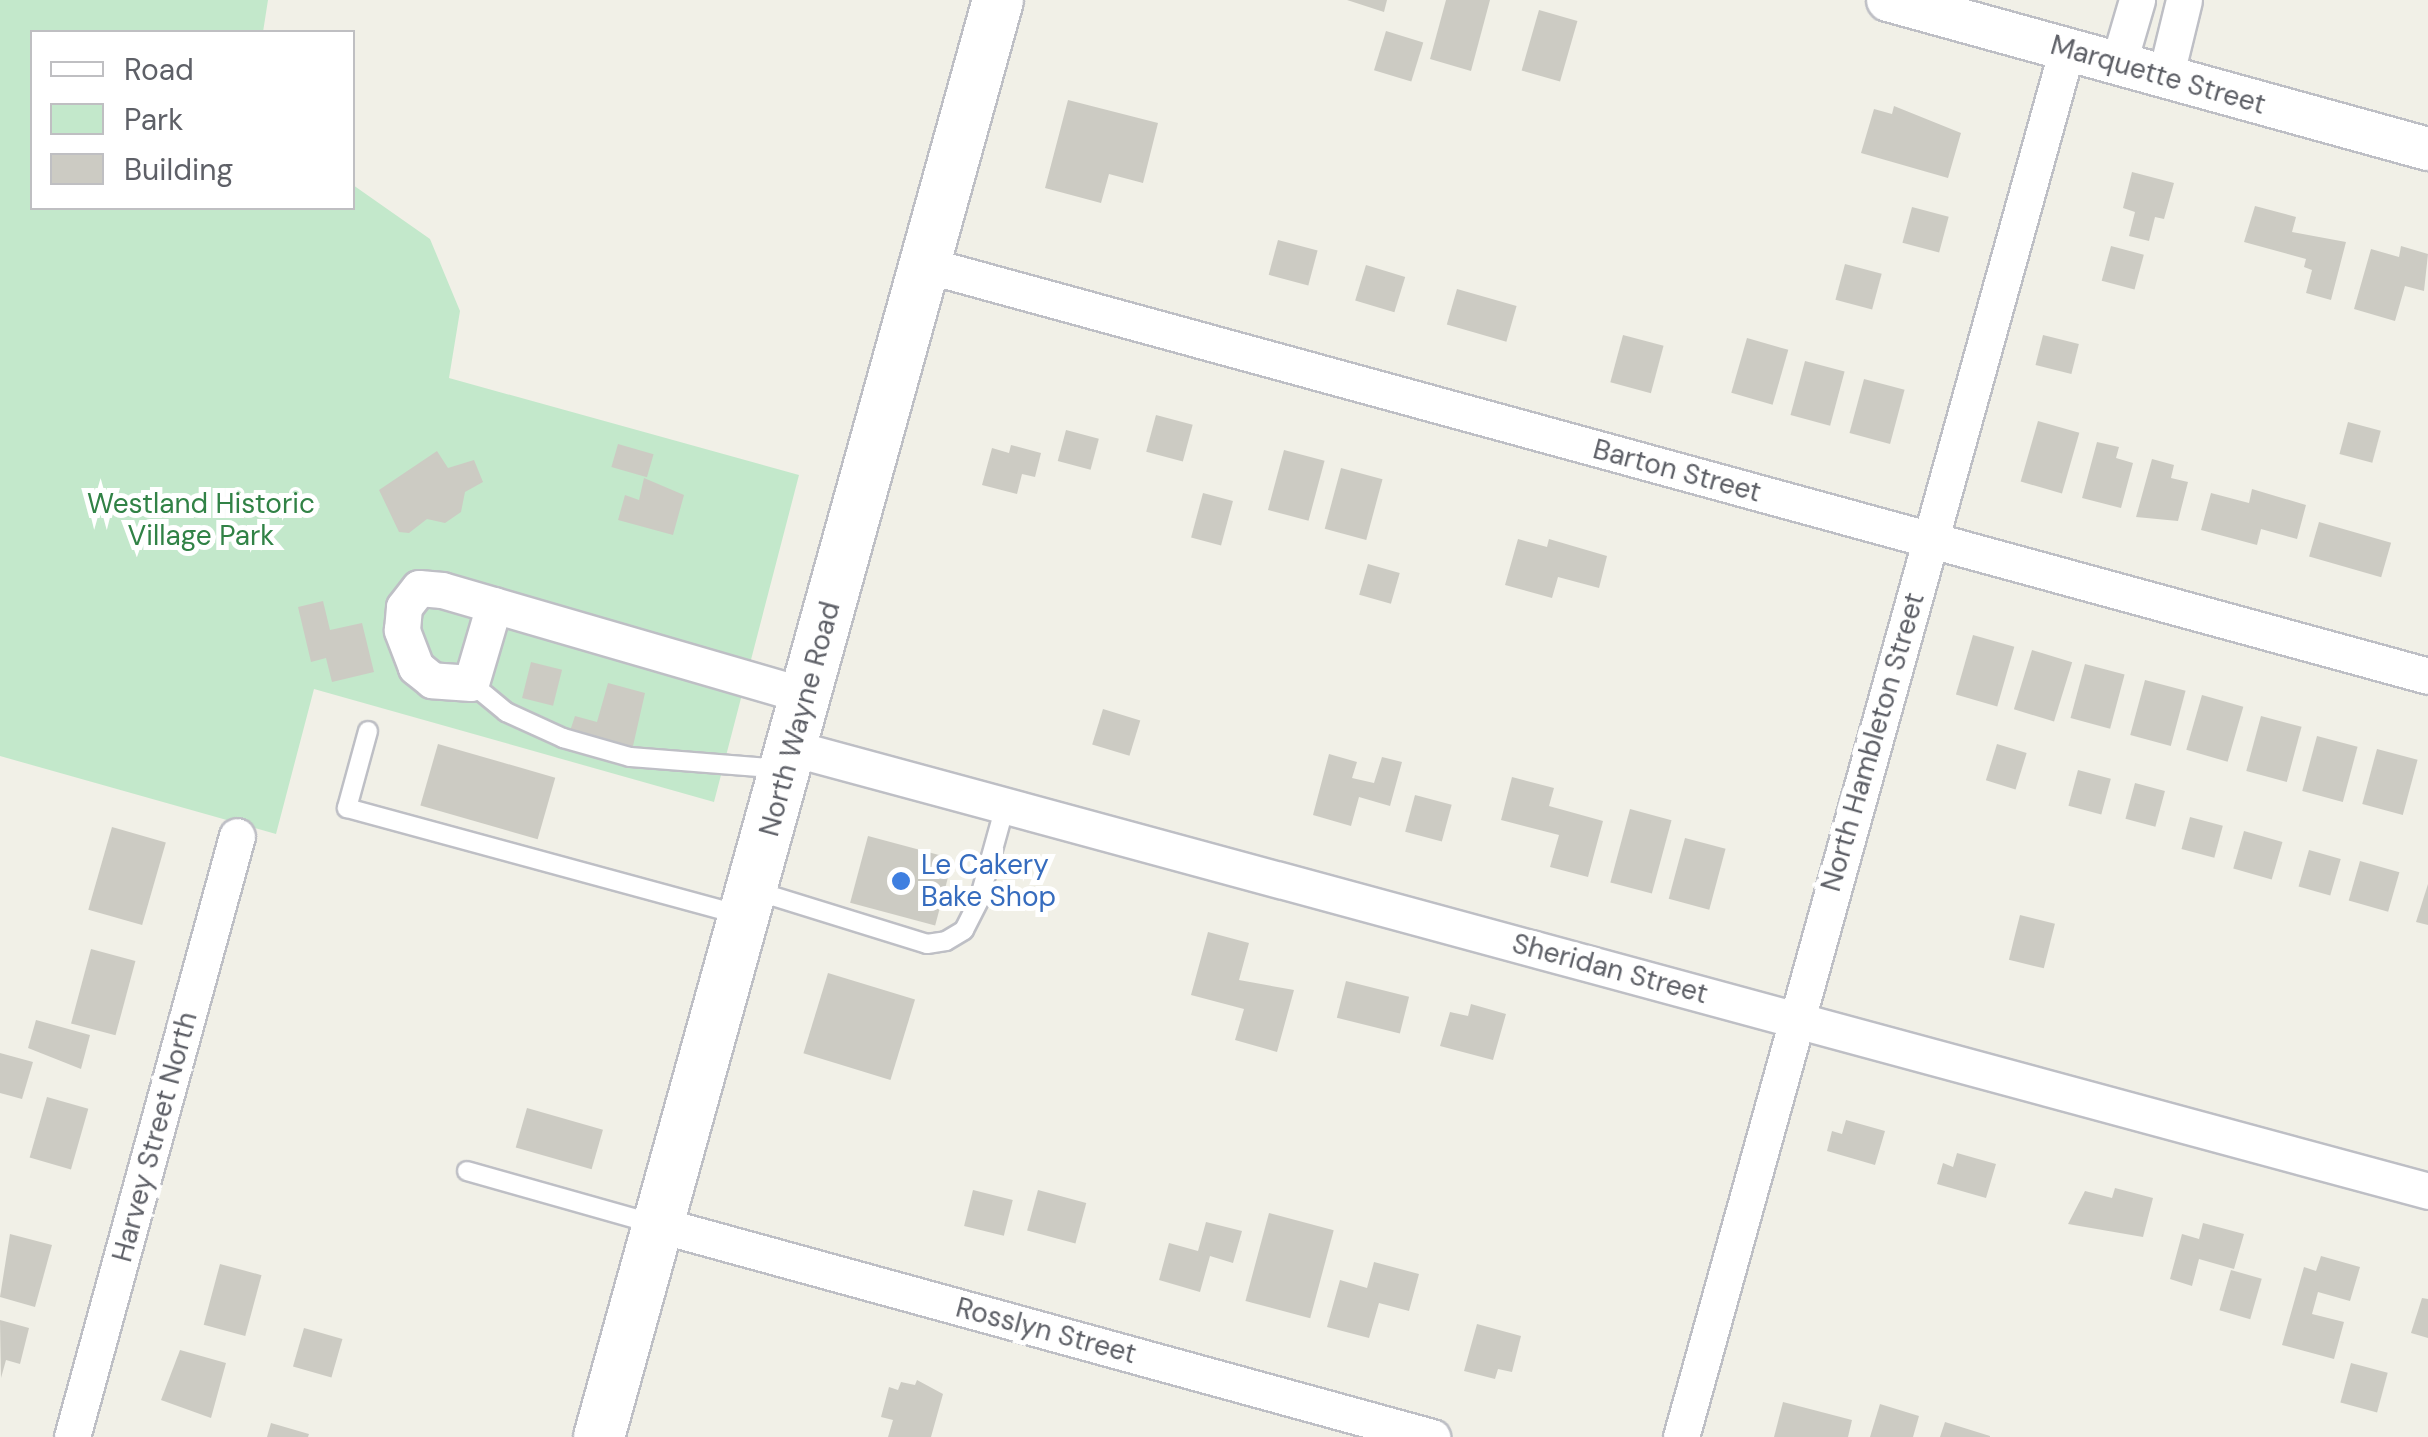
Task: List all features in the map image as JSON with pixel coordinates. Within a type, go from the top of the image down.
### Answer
[{"type":"main road","name":"North Wayne Road","points":[[600,1437],[998,0]]},
{"type":"street","name":"Marquette Street","points":[[1888,0],[2428,148]]},
{"type":"street","points":[[2118,65],[2138,0]]},
{"type":"street","points":[[2165,78],[2184,0]]},
{"type":"street","name":"North Hambleton Street","points":[[1681,1437],[2067,49]]},
{"type":"street","name":"Barton Street","points":[[926,265],[2428,676]]},
{"type":"street","points":[[494,605],[472,684],[432,680],[416,667],[402,630],[404,607],[419,588],[494,605],[806,696]]},
{"type":"street","name":"Sheridan Street","points":[[789,759],[1005,806],[2428,1191]]},
{"type":"street","name":"Harvey Street North","points":[[72,1437],[238,836]]},
{"type":"street","name":"Rosslyn Street","points":[[660,1225],[1432,1437]]},
{"type":"lane","points":[[472,684],[506,712],[563,738],[654,760],[789,759]]},
{"type":"lane","points":[[368,731],[346,808],[927,944],[946,942],[964,930],[979,900],[1005,806]]},
{"type":"lane","points":[[467,1170],[660,1225]]},
{"type":"green space","name":"Westland Historic Village Park","points":[[0,0],[268,0],[263,30],[30,30],[30,210],[355,210],[355,186],[430,239],[460,311],[449,378],[799,475],[714,802],[314,689],[276,834],[0,756]]},
{"type":"building","points":[[1347,0],[1387,0],[1384,12]]},
{"type":"building","points":[[1446,0],[1490,0],[1471,71],[1430,59]]},
{"type":"building","points":[[1539,10],[1577,21],[1560,82],[1522,71]]},
{"type":"building","points":[[1386,31],[1423,42],[1411,82],[1374,70]]},
{"type":"building","points":[[1068,100],[1158,123],[1143,183],[1109,174],[1101,203],[1045,188]]},
{"type":"building","points":[[1894,106],[1961,133],[1948,178],[1861,153],[1874,109],[1892,114]]},
{"type":"building","points":[[2132,172],[2174,183],[2164,219],[2155,217],[2149,241],[2129,236],[2135,212],[2123,208]]},
{"type":"building","points":[[2255,206],[2296,217],[2292,232],[2346,242],[2331,300],[2306,293],[2312,270],[2304,267],[2306,259],[2244,242]]},
{"type":"building","points":[[1912,207],[1949,217],[1939,253],[1902,243]]},
{"type":"building","points":[[1278,240],[1318,251],[1308,285],[1269,275]]},
{"type":"building","points":[[2111,246],[2144,255],[2135,290],[2102,281]]},
{"type":"building","points":[[2401,246],[2428,254],[2424,291],[2405,286],[2395,321],[2354,309],[2371,249],[2399,257]]},
{"type":"building","points":[[1845,264],[1882,274],[1872,310],[1835,300]]},
{"type":"building","points":[[1366,265],[1405,277],[1394,312],[1355,300]]},
{"type":"building","points":[[1457,289],[1517,306],[1506,342],[1447,325]]},
{"type":"building","points":[[1623,335],[1664,346],[1651,393],[1610,382]]},
{"type":"building","points":[[2043,335],[2079,344],[2071,374],[2036,365]]},
{"type":"building","points":[[1747,338],[1788,350],[1773,405],[1731,393]]},
{"type":"building","points":[[1805,361],[1845,372],[1830,426],[1791,415]]},
{"type":"building","points":[[1864,379],[1905,390],[1890,444],[1850,433]]},
{"type":"building","points":[[1156,415],[1193,425],[1183,462],[1146,452]]},
{"type":"building","points":[[2038,421],[2079,433],[2062,493],[2021,482]]},
{"type":"building","points":[[2348,422],[2381,431],[2372,463],[2339,454]]},
{"type":"building","points":[[1066,430],[1099,439],[1091,470],[1058,461]]},
{"type":"building","points":[[2097,442],[2119,447],[2116,458],[2133,463],[2121,508],[2082,498]]},
{"type":"building","points":[[618,444],[654,454],[647,477],[611,467]]},
{"type":"building","points":[[1011,445],[1041,453],[1035,477],[1022,474],[1017,494],[982,485],[992,448],[1009,453]]},
{"type":"building","points":[[1284,450],[1325,461],[1309,521],[1268,510]]},
{"type":"building","points":[[437,451],[448,468],[474,460],[483,482],[465,492],[461,512],[445,523],[427,519],[409,533],[399,532],[379,490]]},
{"type":"building","points":[[2152,459],[2174,465],[2171,478],[2188,482],[2178,521],[2136,517]]},
{"type":"building","points":[[1341,468],[1383,479],[1366,540],[1325,529]]},
{"type":"building","points":[[644,478],[684,495],[673,535],[618,520],[625,495],[639,500]]},
{"type":"building","points":[[2252,489],[2306,505],[2297,539],[2261,529],[2257,545],[2201,530],[2211,493],[2249,503]]},
{"type":"building","points":[[1203,493],[1233,501],[1221,545],[1191,537]]},
{"type":"building","points":[[2319,522],[2391,543],[2381,577],[2309,557]]},
{"type":"building","points":[[1518,539],[1547,547],[1549,539],[1607,556],[1599,588],[1558,577],[1552,598],[1505,585]]},
{"type":"building","points":[[1368,564],[1400,573],[1391,604],[1359,595]]},
{"type":"building","points":[[323,601],[330,630],[362,623],[374,672],[332,682],[326,658],[311,662],[298,607]]},
{"type":"building","points":[[1973,635],[2014,647],[1997,706],[1956,695]]},
{"type":"building","points":[[2032,650],[2072,662],[2054,722],[2014,709]]},
{"type":"building","points":[[531,662],[562,670],[553,706],[522,698]]},
{"type":"building","points":[[2085,664],[2125,675],[2110,729],[2071,718]]},
{"type":"building","points":[[2145,680],[2186,691],[2171,746],[2130,735]]},
{"type":"building","points":[[608,683],[645,693],[631,755],[568,737],[575,716],[597,722]]},
{"type":"building","points":[[2202,695],[2243,707],[2228,762],[2186,750]]},
{"type":"building","points":[[1103,709],[1140,720],[1129,756],[1092,744]]},
{"type":"building","points":[[2261,716],[2302,727],[2287,782],[2246,771]]},
{"type":"building","points":[[2317,736],[2358,747],[2343,802],[2302,791]]},
{"type":"building","points":[[438,744],[555,778],[538,839],[420,806]]},
{"type":"building","points":[[1997,744],[2027,753],[2016,789],[1986,780]]},
{"type":"building","points":[[2377,749],[2418,760],[2403,815],[2362,804]]},
{"type":"building","points":[[1329,754],[1357,762],[1352,778],[1374,783],[1382,757],[1402,762],[1390,806],[1359,797],[1351,826],[1313,815]]},
{"type":"building","points":[[2078,770],[2111,779],[2101,815],[2068,806]]},
{"type":"building","points":[[1512,777],[1554,788],[1549,806],[1603,821],[1588,877],[1550,867],[1559,835],[1501,820]]},
{"type":"building","points":[[2135,783],[2165,791],[2155,827],[2125,819]]},
{"type":"building","points":[[1415,795],[1452,805],[1442,842],[1405,832]]},
{"type":"building","points":[[1630,809],[1672,820],[1652,894],[1610,882]]},
{"type":"building","points":[[2190,817],[2223,826],[2214,858],[2181,849]]},
{"type":"building","points":[[112,827],[166,842],[142,925],[88,910]]},
{"type":"building","points":[[2244,831],[2282,842],[2272,880],[2233,868]]},
{"type":"building","points":[[868,836],[953,859],[935,925],[850,903]]},
{"type":"building","points":[[1685,838],[1726,849],[1709,910],[1669,899]]},
{"type":"building","points":[[2309,850],[2341,859],[2330,896],[2299,887]]},
{"type":"building","points":[[2360,861],[2399,872],[2388,912],[2349,900]]},
{"type":"building","points":[[2428,884],[2428,925],[2416,922]]},
{"type":"building","points":[[2020,915],[2055,924],[2044,968],[2009,960]]},
{"type":"building","points":[[1208,932],[1249,943],[1239,980],[1294,990],[1277,1052],[1235,1040],[1244,1009],[1191,995]]},
{"type":"building","points":[[91,949],[135,961],[116,1035],[71,1023]]},
{"type":"building","points":[[828,973],[915,1000],[890,1080],[803,1053]]},
{"type":"building","points":[[1346,981],[1409,997],[1400,1034],[1337,1018]]},
{"type":"building","points":[[1471,1004],[1506,1014],[1493,1060],[1440,1046],[1450,1012],[1468,1016]]},
{"type":"building","points":[[36,1020],[90,1035],[81,1069],[28,1048]]},
{"type":"building","points":[[0,1053],[33,1062],[22,1099],[0,1093]]},
{"type":"building","points":[[47,1097],[88,1109],[71,1169],[30,1158]]},
{"type":"building","points":[[527,1108],[603,1130],[592,1169],[516,1147]]},
{"type":"building","points":[[1846,1120],[1885,1131],[1875,1165],[1827,1151],[1832,1131],[1842,1134]]},
{"type":"building","points":[[1957,1153],[1996,1164],[1986,1198],[1937,1184],[1943,1163],[1953,1167]]},
{"type":"building","points":[[2115,1188],[2153,1198],[2143,1237],[2068,1224],[2085,1191],[2112,1198]]},
{"type":"building","points":[[973,1190],[1013,1200],[1004,1236],[964,1226]]},
{"type":"building","points":[[1038,1190],[1086,1203],[1075,1244],[1027,1231]]},
{"type":"building","points":[[1269,1213],[1334,1230],[1310,1318],[1245,1301]]},
{"type":"building","points":[[1206,1222],[1242,1231],[1233,1263],[1210,1256],[1200,1292],[1159,1280],[1169,1243],[1198,1251]]},
{"type":"building","points":[[2203,1223],[2244,1234],[2234,1269],[2199,1259],[2192,1286],[2170,1279],[2182,1234],[2199,1239]]},
{"type":"building","points":[[10,1234],[52,1245],[35,1307],[0,1297]]},
{"type":"building","points":[[2321,1256],[2360,1267],[2350,1301],[2318,1292],[2312,1314],[2344,1322],[2334,1359],[2282,1345],[2304,1267],[2316,1271]]},
{"type":"building","points":[[1374,1262],[1419,1274],[1409,1311],[1379,1303],[1369,1338],[1327,1327],[1340,1280],[1367,1288]]},
{"type":"building","points":[[220,1264],[262,1275],[245,1336],[204,1325]]},
{"type":"building","points":[[2231,1270],[2262,1279],[2250,1319],[2219,1310]]},
{"type":"building","points":[[2422,1298],[2428,1299],[2428,1338],[2411,1333]]},
{"type":"building","points":[[0,1320],[29,1328],[20,1364],[6,1360],[1,1378]]},
{"type":"building","points":[[1477,1324],[1521,1336],[1512,1372],[1498,1369],[1495,1379],[1464,1371]]},
{"type":"building","points":[[304,1328],[342,1339],[331,1377],[293,1366]]},
{"type":"building","points":[[180,1350],[226,1363],[211,1418],[161,1400]]},
{"type":"building","points":[[2351,1363],[2388,1373],[2377,1412],[2340,1403]]},
{"type":"building","points":[[917,1380],[943,1394],[931,1437],[888,1437],[893,1420],[881,1417],[889,1387],[898,1390],[901,1382],[915,1385]]},
{"type":"building","points":[[1783,1402],[1852,1420],[1848,1437],[1774,1437]]},
{"type":"building","points":[[1880,1404],[1919,1416],[1913,1437],[1870,1437]]},
{"type":"building","points":[[1945,1422],[1990,1436],[1990,1437],[1940,1437]]},
{"type":"building","points":[[271,1423],[309,1434],[308,1437],[267,1437]]},
{"type":"place","name":"Le Cakery Bake Shop","points":[[901,881]]}]
